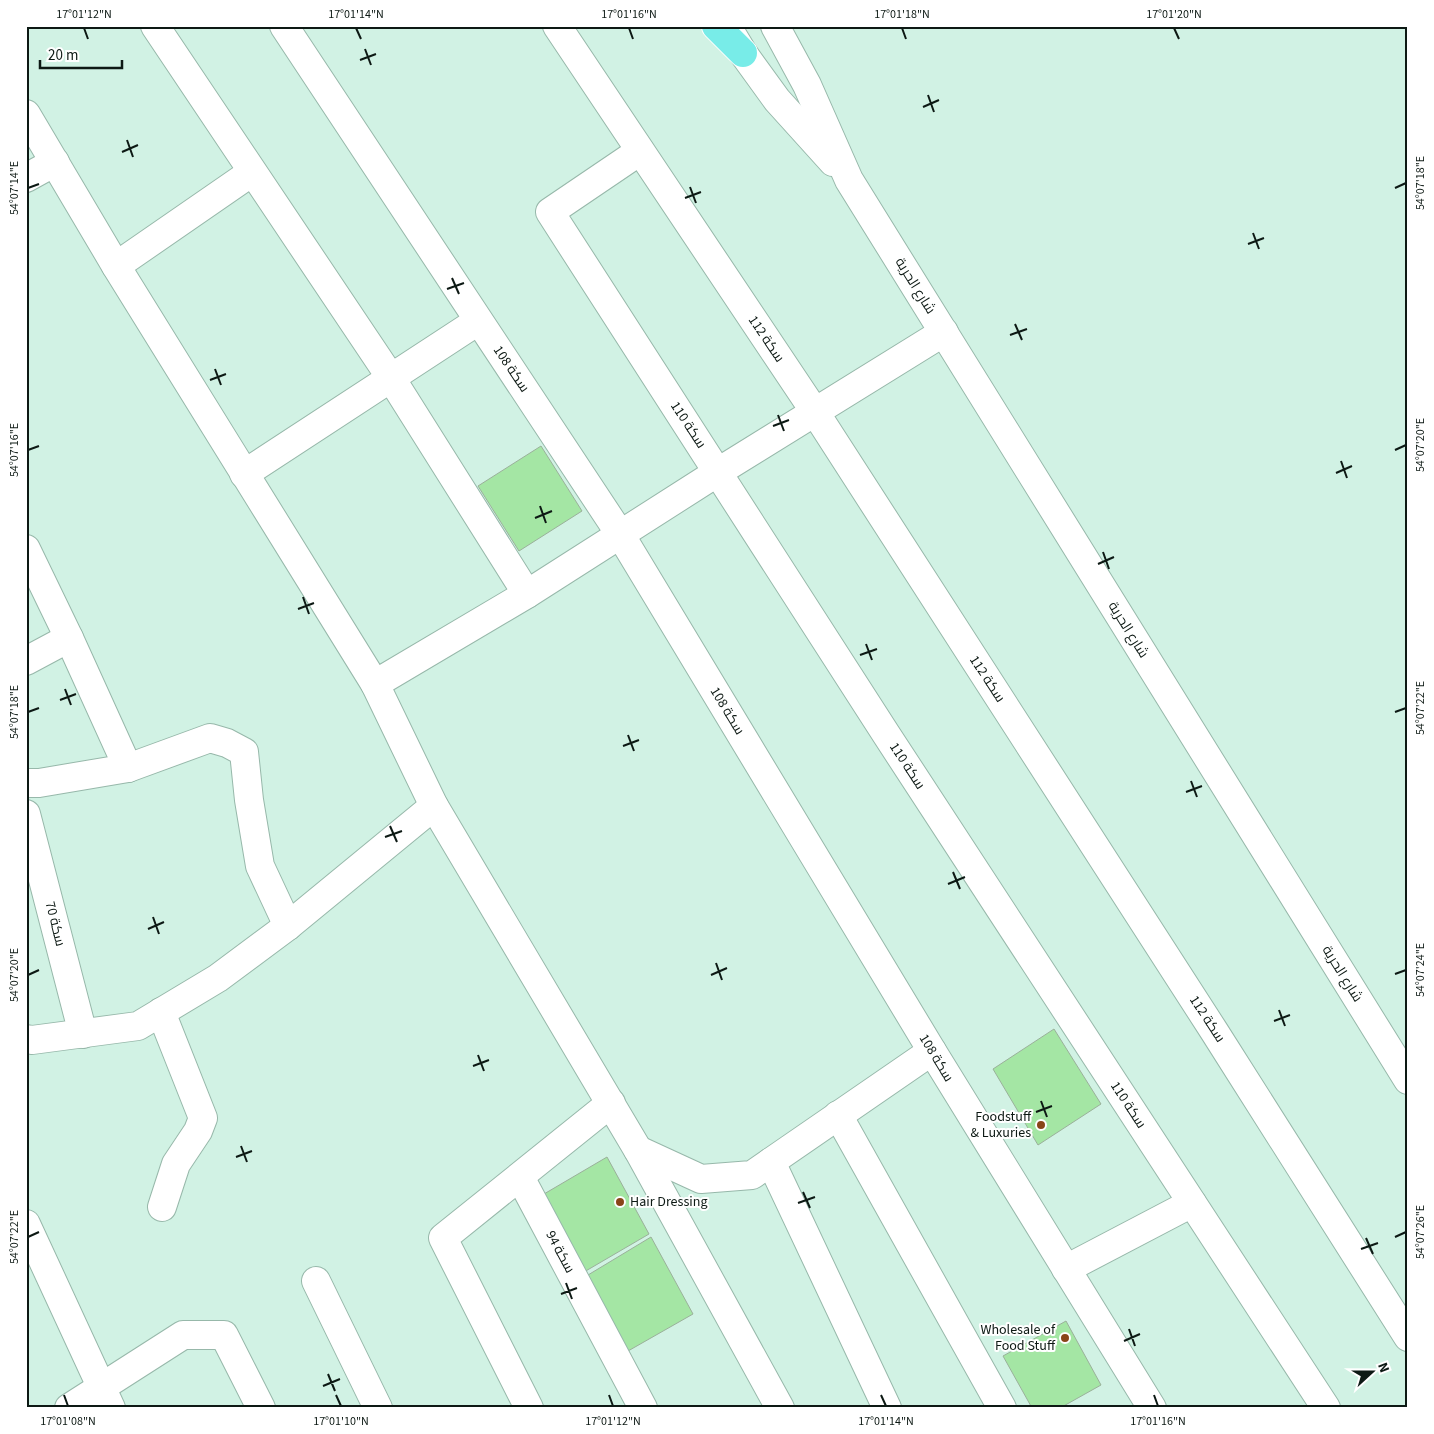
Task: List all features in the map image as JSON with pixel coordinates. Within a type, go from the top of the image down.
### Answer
[{"type":"main road","points":[[716,26],[743,53]]},
{"type":"street","points":[[155,26],[391,378],[527,594]]},
{"type":"street","name":"سكة 108","points":[[284,26],[620,534],[932,1051],[1152,1408]]},
{"type":"street","name":"سكة 112","points":[[557,26],[815,412],[1214,1031],[1408,1337]]},
{"type":"street","name":"شارع الحرية","points":[[727,26],[743,53],[777,100],[849,180]]},
{"type":"street","name":"شارع الحرية","points":[[775,26],[807,86],[849,180],[1399,1047],[1408,1080]]},
{"type":"street","points":[[26,114],[116,266],[375,684],[434,806],[638,1150],[780,1408]]},
{"type":"street","name":"سكة 110","points":[[640,152],[550,212],[1326,1408]]},
{"type":"street","points":[[26,178],[55,162]]},
{"type":"street","points":[[116,266],[252,172]]},
{"type":"street","points":[[244,474],[478,320]]},
{"type":"street","points":[[375,684],[527,594],[718,472],[944,332]]},
{"type":"street","points":[[26,549],[128,768]]},
{"type":"street","points":[[26,661],[69,638]]},
{"type":"street","points":[[26,783],[39,783],[128,768],[210,738],[227,743],[244,752],[249,800],[260,866],[288,926]]},
{"type":"street","points":[[26,1039],[32,1040],[138,1026],[218,978],[288,926],[434,806]]},
{"type":"street","name":"سكة 70","points":[[26,814],[83,1034]]},
{"type":"street","points":[[162,1012],[203,1118],[198,1131],[176,1164],[162,1207]]},
{"type":"street","points":[[638,1150],[701,1179],[752,1175],[932,1051]]},
{"type":"street","points":[[529,1408],[443,1238],[610,1103]]},
{"type":"street","points":[[838,1115],[1002,1408]]},
{"type":"street","points":[[771,1162],[887,1408]]},
{"type":"street","name":"سكة 94","points":[[520,1176],[643,1408]]},
{"type":"street","points":[[1066,1268],[1192,1203]]},
{"type":"street","points":[[26,1224],[106,1397]]},
{"type":"street","points":[[316,1281],[378,1408]]},
{"type":"street","points":[[69,1408],[106,1397],[183,1335],[224,1335],[261,1408]]},
{"type":"building","points":[[541,446],[582,511],[519,551],[478,486]]},
{"type":"building","points":[[1054,1029],[1101,1104],[1038,1145],[993,1069]]},
{"type":"building","points":[[607,1157],[649,1234],[584,1272],[544,1194]]},
{"type":"building","points":[[651,1237],[693,1314],[628,1351],[588,1275]]},
{"type":"building","points":[[1066,1321],[1101,1385],[1060,1408],[1032,1408],[1003,1356]]},
{"type":"place","name":"Foodstuff & Luxuries","points":[[1041,1125]]},
{"type":"place","name":"Hair Dressing","points":[[620,1202]]},
{"type":"place","name":"Wholesale of Food Stuff","points":[[1065,1338]]}]
